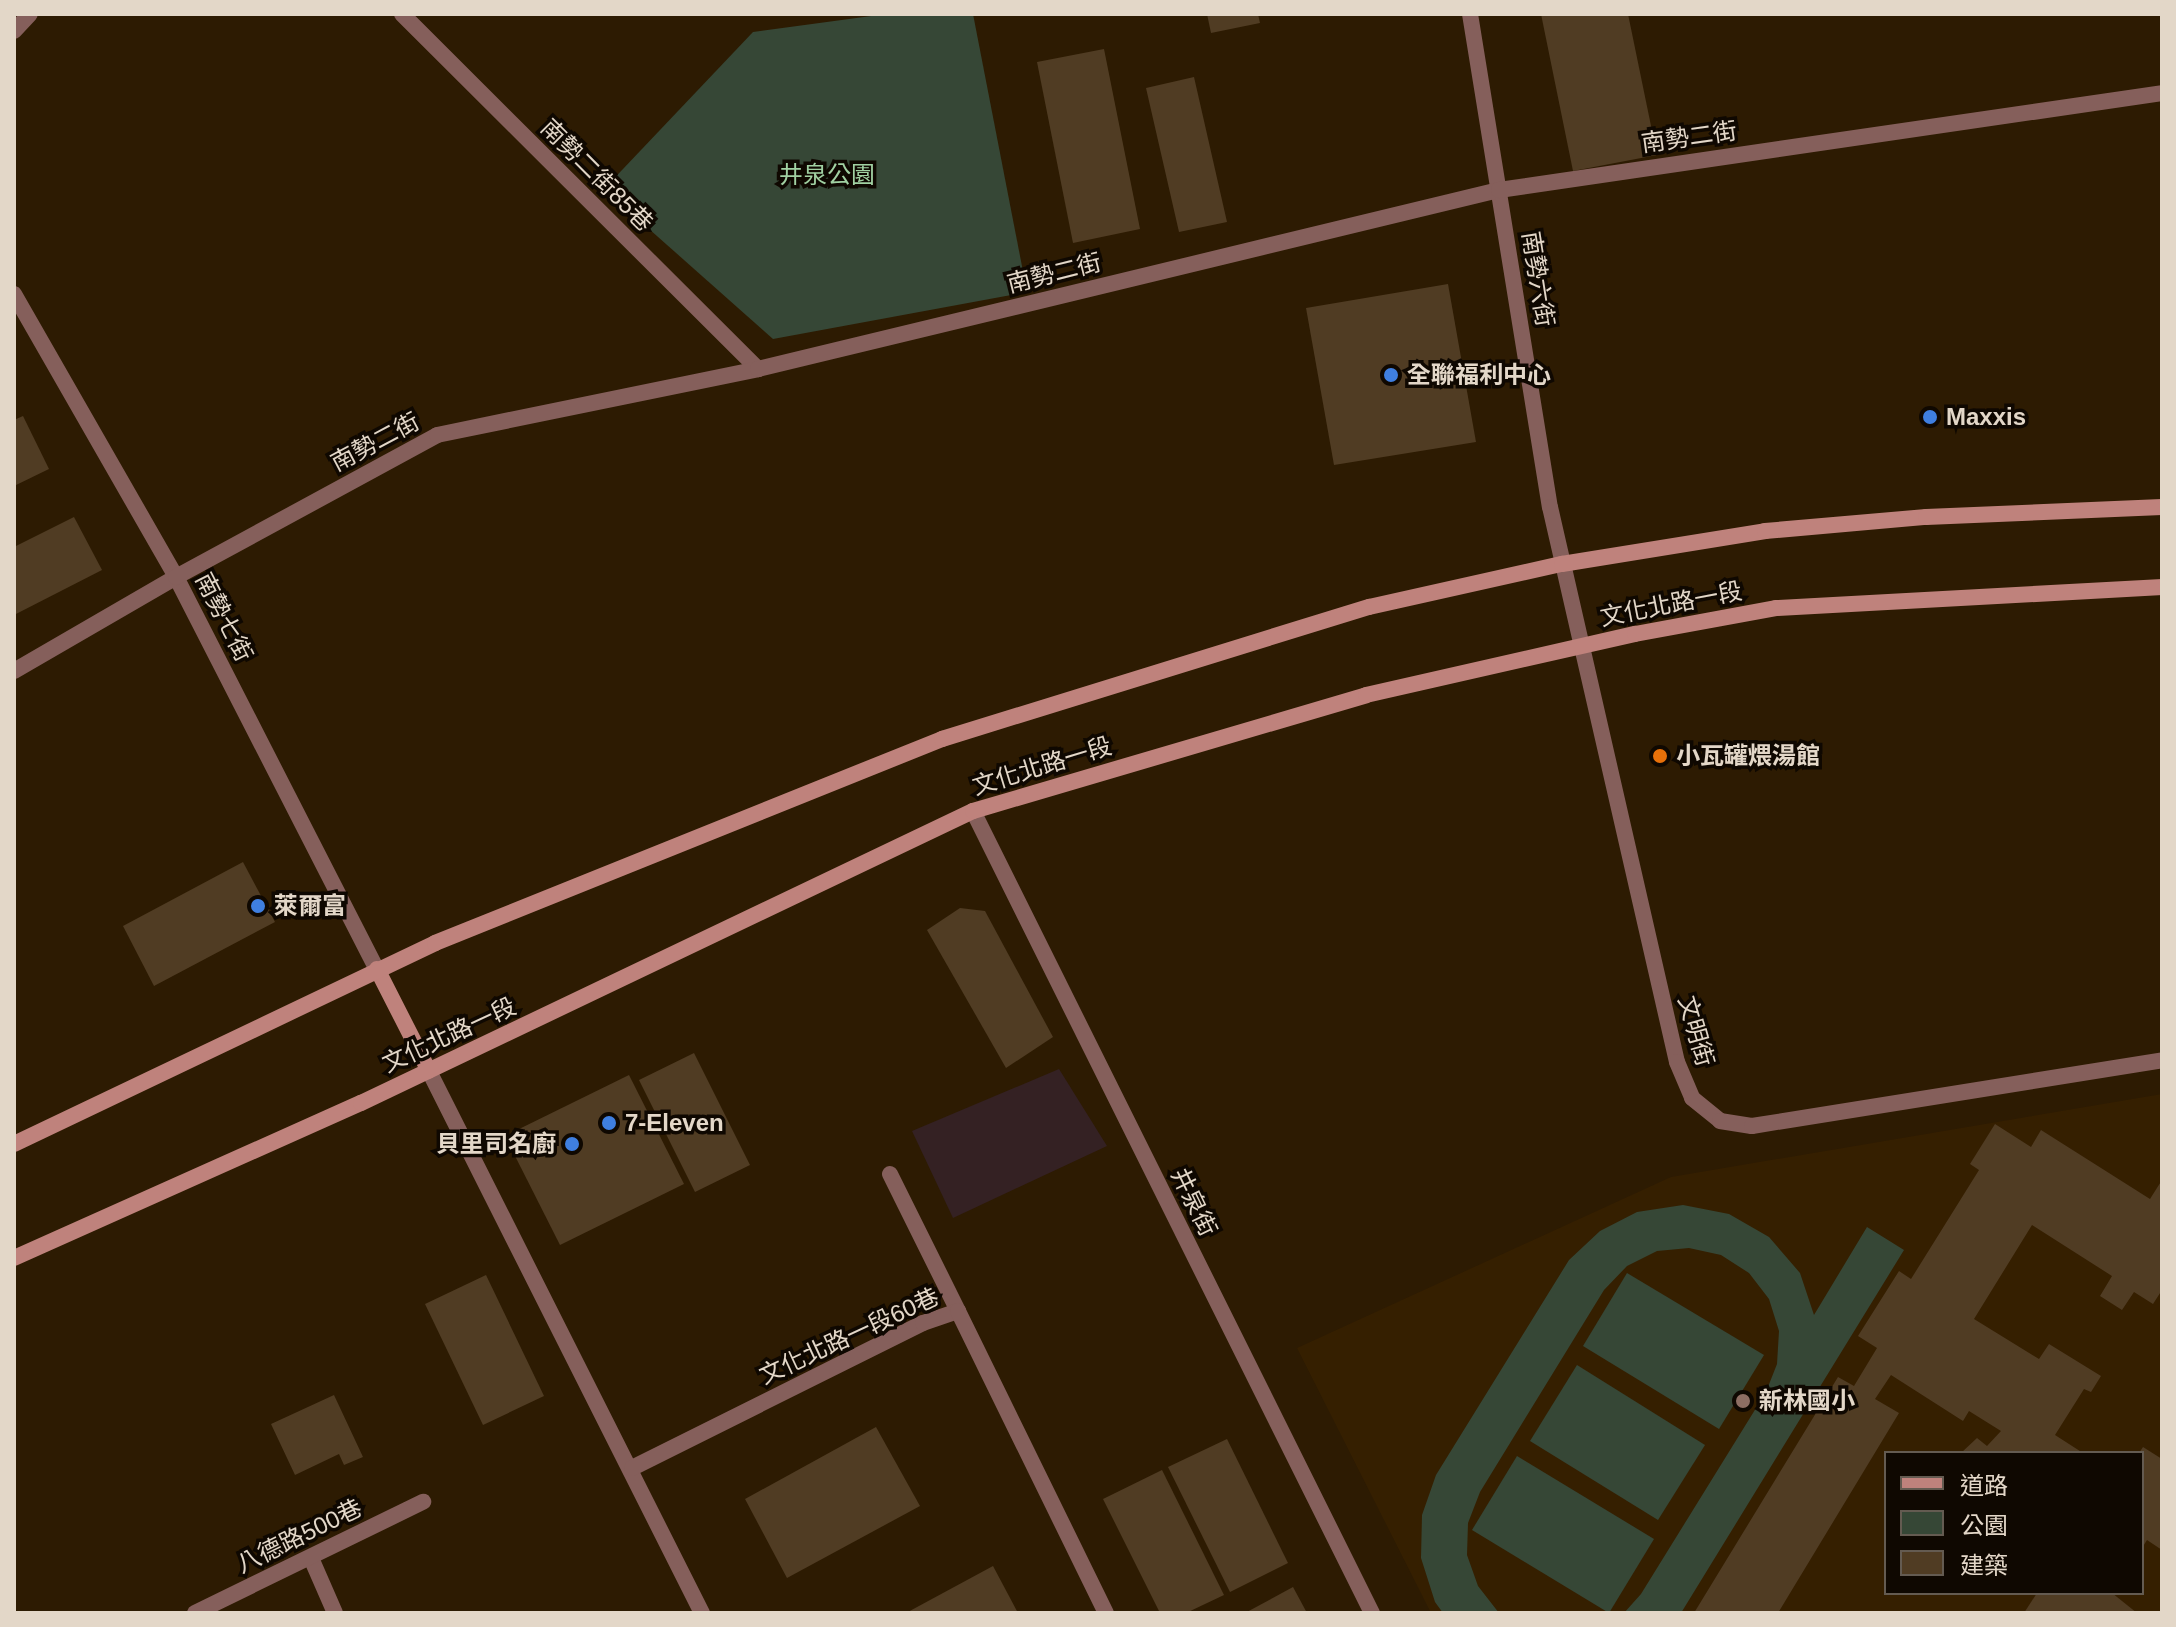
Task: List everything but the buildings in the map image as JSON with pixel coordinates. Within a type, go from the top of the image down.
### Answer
[{"type":"street","points":[[14,31],[30,14]]},
{"type":"street","name":"南勢二街85巷","points":[[402,14],[758,369]]},
{"type":"street","name":"南勢六街","points":[[1470,14],[1562,564],[1580,646]]},
{"type":"street","name":"南勢二街","points":[[14,671],[176,577],[437,435],[758,369],[1499,190],[2162,93]]},
{"type":"street","name":"南勢七街","points":[[14,294],[176,577],[377,969]]},
{"type":"street","points":[[14,1144],[377,969],[942,739],[1369,607],[1562,564],[1765,531],[1926,517],[2162,507]]},
{"type":"street","name":"文化北路一段","points":[[14,1258],[429,1071],[973,811],[1366,695],[1580,646],[1776,608],[2162,587]]},
{"type":"street","name":"文明街","points":[[1580,646],[1677,1062],[1692,1098],[1720,1121],[1752,1126],[2162,1060]]},
{"type":"street","name":"井泉街","points":[[973,811],[1372,1613]]},
{"type":"street","points":[[377,969],[632,1468],[702,1613]]},
{"type":"street","points":[[890,1174],[958,1311]]},
{"type":"street","name":"文化北路一段60巷","points":[[632,1468],[923,1323],[958,1311],[1106,1613]]},
{"type":"street","name":"八德路500巷","points":[[195,1613],[423,1502]]},
{"type":"street","points":[[311,1558],[335,1613]]},
{"type":"shaded area","points":[[1059,1069],[1107,1146],[953,1218],[912,1131]]},
{"type":"shaded area","name":"新林國小","points":[[2162,1094],[2162,1613],[1431,1613],[1297,1348],[1671,1177]]},
{"type":"green space","name":"井泉公園","points":[[886,14],[973,14],[1027,292],[773,339],[604,189],[753,32]]},
{"type":"green space","points":[[1683,1205],[1729,1214],[1769,1237],[1800,1273],[1814,1315],[1867,1227],[1904,1250],[1681,1613],[1624,1613],[1641,1594],[1766,1392],[1777,1364],[1779,1331],[1769,1299],[1749,1273],[1721,1255],[1689,1248],[1657,1251],[1627,1266],[1604,1290],[1480,1492],[1468,1523],[1467,1555],[1478,1586],[1499,1613],[1443,1613],[1435,1602],[1421,1558],[1422,1515],[1436,1475],[1569,1260],[1600,1231],[1637,1212]]},
{"type":"green space","points":[[1627,1273],[1764,1355],[1719,1429],[1583,1346]]},
{"type":"green space","points":[[1577,1365],[1705,1445],[1658,1520],[1530,1441]]},
{"type":"green space","points":[[1517,1456],[1654,1539],[1609,1613],[1472,1530]]},
{"type":"place","name":"全聯福利中心","points":[[1391,375]]},
{"type":"place","name":"Maxxis","points":[[1930,417]]},
{"type":"place","name":"小瓦罐煨湯館","points":[[1660,756]]},
{"type":"place","name":"萊爾富","points":[[258,906]]},
{"type":"place","name":"7-Eleven","points":[[609,1123]]},
{"type":"place","name":"貝里司名廚","points":[[572,1144]]},
{"type":"place","name":"新林國小","points":[[1743,1401]]}]
